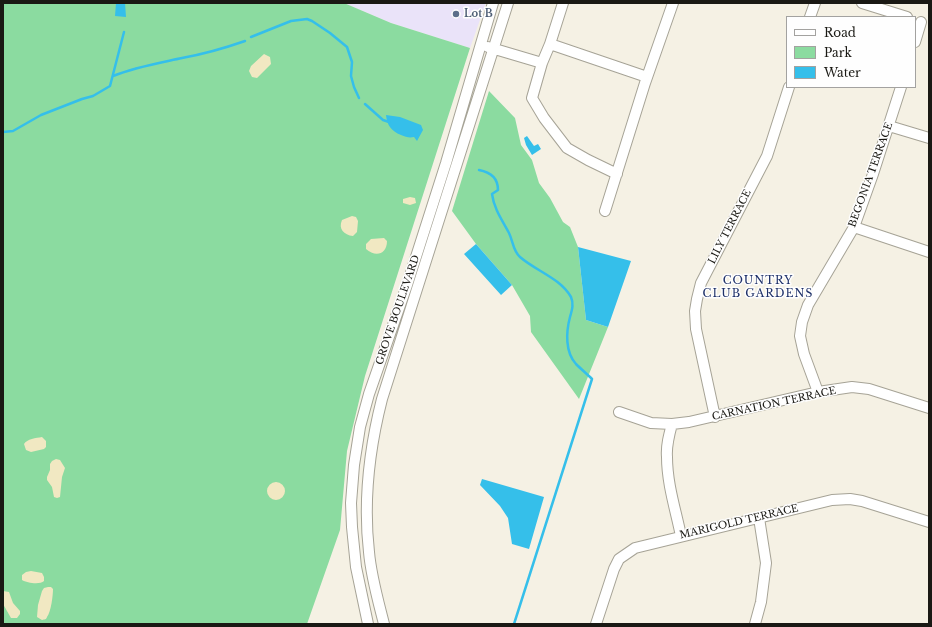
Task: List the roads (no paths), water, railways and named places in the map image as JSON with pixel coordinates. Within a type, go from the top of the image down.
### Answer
[{"type":"street","name":"GROVE BOULEVARD","points":[[368,624],[356,567],[353,545],[351,503],[354,465],[360,427],[367,399],[407,285],[446,163],[493,3]]},
{"type":"street","name":"GROVE BOULEVARD","points":[[384,624],[372,575],[367,522],[369,461],[374,431],[382,399],[508,3]]},
{"type":"street","points":[[563,3],[550,44],[542,63],[532,98],[544,118],[567,148],[617,174]]},
{"type":"street","points":[[605,211],[647,77],[673,3]]},
{"type":"street","points":[[810,16],[815,3]]},
{"type":"street","points":[[862,3],[904,16]]},
{"type":"street","points":[[916,39],[922,22]]},
{"type":"street","points":[[480,44],[542,63]]},
{"type":"street","points":[[550,44],[647,77]]},
{"type":"street","name":"LILY TERRACE","points":[[714,417],[696,329],[695,311],[697,299],[701,283],[766,156],[789,88]]},
{"type":"street","name":"BEGONIA TERRACE","points":[[818,392],[804,354],[800,336],[802,322],[808,305],[854,226],[901,88]]},
{"type":"street","points":[[889,126],[929,138]]},
{"type":"street","points":[[854,226],[929,252]]},
{"type":"street","points":[[378,368],[391,372]]},
{"type":"street","name":"CARNATION TERRACE","points":[[619,412],[651,423],[672,424],[714,417],[818,392],[852,387],[869,389],[929,408]]},
{"type":"street","points":[[672,424],[667,443],[668,474],[681,536]]},
{"type":"street","name":"MARIGOLD TERRACE","points":[[596,624],[614,569],[619,559],[635,548],[832,500],[850,498],[929,522]]},
{"type":"street","points":[[755,624],[761,602],[766,563],[758,518]]},
{"type":"water","points":[[116,3],[125,3],[126,17],[115,16]]},
{"type":"water","points":[[386,115],[400,117],[421,125],[423,130],[417,141],[414,137],[404,136],[392,130],[387,122]]},
{"type":"water","points":[[527,136],[534,146],[538,144],[541,149],[532,155],[524,138]]},
{"type":"water","points":[[476,244],[512,285],[501,295],[464,254]]},
{"type":"water","points":[[578,247],[631,261],[608,327],[586,320]]},
{"type":"water","points":[[482,479],[544,497],[529,549],[512,544],[508,518],[500,506],[480,485]]},
{"type":"waterway","points":[[251,37],[291,21],[307,19],[312,21],[347,47],[352,62],[351,76],[359,98]]},
{"type":"waterway","points":[[3,132],[13,131],[41,115],[93,96],[110,86],[124,32]]},
{"type":"waterway","points":[[113,76],[138,68],[206,53],[245,41]]},
{"type":"waterway","points":[[365,104],[383,120],[389,122]]},
{"type":"waterway","points":[[479,170],[487,172],[493,176],[497,182],[498,190],[492,194],[496,210],[509,233],[514,249],[518,255],[561,285],[571,297],[573,305],[568,329],[568,348],[572,359],[592,379],[514,624]]},
{"type":"place","name":"Lot B","points":[[456,14]]},
{"type":"district","name":"COUNTRY CLUB GARDENS","points":[[758,287]]}]
